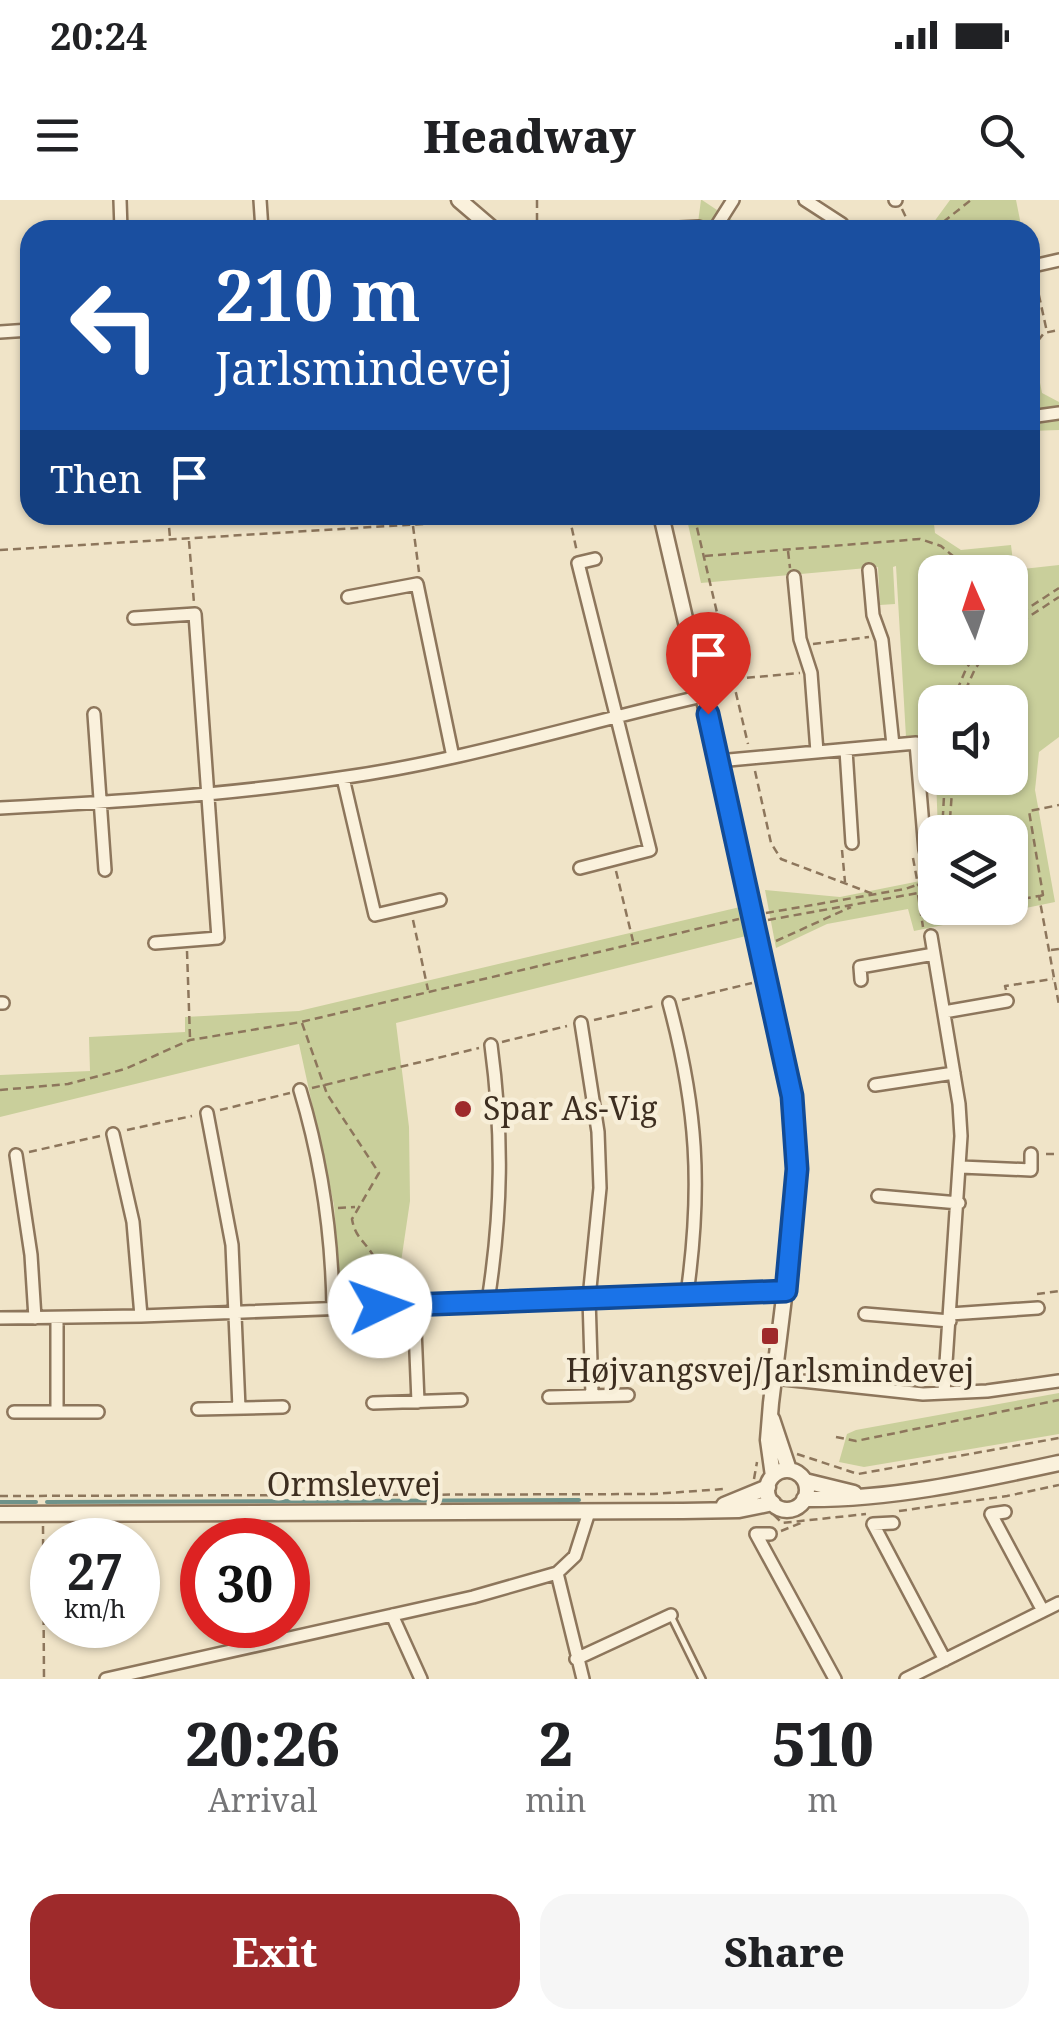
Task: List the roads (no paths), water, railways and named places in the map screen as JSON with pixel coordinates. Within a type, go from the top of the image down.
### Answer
[{"type":"street","points":[[459,200],[482,220]]},
{"type":"street","points":[[804,200],[836,220]]},
{"type":"street","points":[[826,214],[834,200]]},
{"type":"street","points":[[664,525],[768,979],[795,1129],[796,1200],[770,1414],[777,1454],[771,1481],[773,1504],[790,1509],[804,1500],[844,1500],[974,1481],[1059,1463]]},
{"type":"street","points":[[580,868],[650,850],[578,563],[595,559]]},
{"type":"street","points":[[869,570],[873,615],[882,640],[893,746]]},
{"type":"street","points":[[794,577],[803,650],[811,672],[817,752]]},
{"type":"street","points":[[348,596],[417,584],[452,757]]},
{"type":"street","points":[[134,618],[195,614],[209,794],[218,938],[155,943]]},
{"type":"street","points":[[0,808],[209,794],[343,778],[452,757],[703,696]]},
{"type":"street","points":[[94,714],[105,870]]},
{"type":"street","points":[[718,761],[916,744],[922,815]]},
{"type":"street","points":[[846,750],[852,843]]},
{"type":"street","points":[[343,778],[375,915],[440,900]]},
{"type":"street","points":[[931,936],[954,1073],[961,1167],[944,1393]]},
{"type":"street","points":[[862,980],[860,967],[934,954]]},
{"type":"street","points":[[944,1012],[1007,1001]]},
{"type":"street","points":[[669,1003],[694,1118],[698,1177],[687,1294]]},
{"type":"street","points":[[581,1022],[598,1132],[597,1243],[589,1298],[592,1395]]},
{"type":"street","points":[[488,1301],[498,1238],[502,1173],[490,1045]]},
{"type":"street","points":[[876,1085],[954,1073]]},
{"type":"street","points":[[300,1090],[322,1168],[333,1308]]},
{"type":"street","points":[[208,1113],[232,1245],[239,1408]]},
{"type":"street","points":[[113,1134],[133,1222],[141,1316]]},
{"type":"street","points":[[961,1167],[1031,1170],[1031,1154]]},
{"type":"street","points":[[16,1155],[31,1255],[35,1318]]},
{"type":"street","points":[[878,1196],[959,1203]]},
{"type":"street","points":[[0,1318],[786,1291]]},
{"type":"street","points":[[414,1304],[418,1402]]},
{"type":"street","points":[[866,1314],[950,1317],[1038,1308]]},
{"type":"street","points":[[57,1318],[57,1412]]},
{"type":"street","points":[[774,1378],[904,1393],[988,1391],[1059,1381]]},
{"type":"street","points":[[550,1397],[628,1394]]},
{"type":"street","points":[[373,1404],[461,1400]]},
{"type":"street","points":[[198,1409],[284,1407]]},
{"type":"street","points":[[14,1412],[98,1412]]},
{"type":"street","points":[[777,1454],[805,1481],[870,1495]]},
{"type":"street","points":[[771,1481],[790,1470]]},
{"type":"street","name":"Ormslevvej","points":[[709,1510],[771,1481]]},
{"type":"street","points":[[804,1500],[805,1481]]},
{"type":"street","name":"Ormslevvej","points":[[0,1514],[590,1512],[739,1510],[773,1504]]},
{"type":"street","points":[[106,1679],[556,1574],[575,1556],[590,1512]]},
{"type":"street","points":[[1005,1512],[991,1514],[1043,1611]]},
{"type":"street","points":[[893,1522],[873,1524],[945,1660]]},
{"type":"street","points":[[770,1534],[756,1534],[835,1679]]},
{"type":"street","points":[[556,1574],[583,1679]]},
{"type":"street","points":[[906,1679],[1059,1604]]},
{"type":"street","points":[[392,1615],[421,1679]]},
{"type":"street","points":[[576,1659],[670,1615]]},
{"type":"lane","points":[[670,1615],[702,1679]]},
{"type":"waterway","points":[[47,1502],[579,1500]]},
{"type":"waterway","points":[[0,1502],[36,1502]]},
{"type":"place","name":"Spar As-Vig","points":[[463,1109]]},
{"type":"place","name":"Højvangsvej/Jarlsmindevej","points":[[770,1336]]}]
